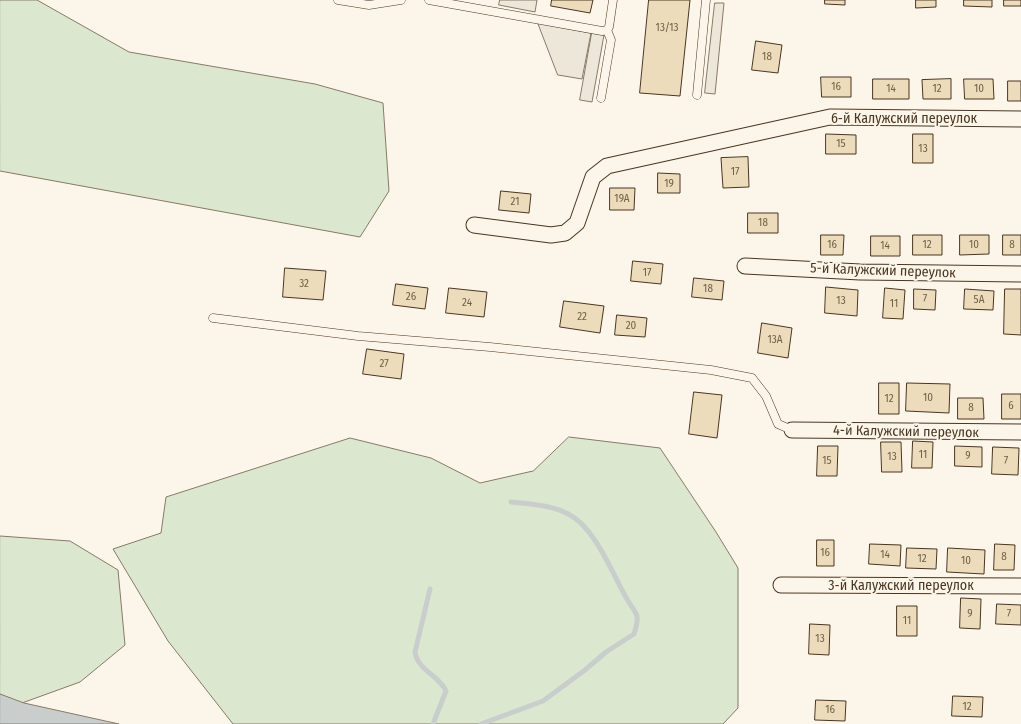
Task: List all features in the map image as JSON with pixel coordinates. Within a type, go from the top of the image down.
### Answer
[{"type":"street","name":"6-й Калужский переулок","points":[[474,225],[551,235],[565,234],[577,223],[593,177],[607,166],[830,117],[1021,119]]},
{"type":"street","name":"5-й Калужский переулок","points":[[745,266],[860,272],[1021,274]]},
{"type":"street","name":"4-й Калужский переулок","points":[[792,430],[1021,432]]},
{"type":"street","name":"3-й Калужский переулок","points":[[781,585],[1021,586]]},
{"type":"lane","points":[[338,0],[369,5],[401,0]]},
{"type":"lane","points":[[429,0],[607,30]]},
{"type":"lane","points":[[600,98],[611,40],[607,30],[613,0]]},
{"type":"lane","points":[[697,95],[706,0]]},
{"type":"lane","points":[[213,318],[358,336],[490,346],[711,370],[752,378],[766,396],[778,424],[792,430]]},
{"type":"green space","points":[[0,0],[37,0],[129,52],[315,84],[383,103],[389,191],[360,237],[0,171]]},
{"type":"green space","points":[[569,437],[660,448],[738,568],[738,708],[723,724],[233,724],[168,641],[113,549],[161,533],[166,497],[350,438],[431,458],[480,483],[533,471]]},
{"type":"green space","points":[[0,536],[70,541],[118,570],[125,645],[80,682],[22,703],[0,698]]},
{"type":"shaded area","points":[[500,0],[537,0],[535,12],[499,5]]},
{"type":"shaded area","points":[[715,3],[724,3],[715,94],[705,93]]},
{"type":"shaded area","points":[[538,23],[591,33],[582,79],[558,75]]},
{"type":"shaded area","points":[[592,33],[604,35],[592,102],[580,100]]},
{"type":"shaded area","points":[[0,694],[24,703],[119,724],[0,724]]},
{"type":"building","points":[[552,0],[593,0],[590,13],[551,6]]},
{"type":"building","points":[[649,0],[690,0],[680,96],[640,93]]},
{"type":"building","points":[[825,0],[845,0],[845,5],[825,4]]},
{"type":"building","points":[[916,0],[936,0],[936,7],[916,8]]},
{"type":"building","points":[[964,0],[992,0],[992,7],[964,6]]},
{"type":"building","points":[[1004,0],[1021,0],[1021,6],[1004,6]]},
{"type":"building","points":[[756,41],[782,45],[778,73],[752,70]]},
{"type":"building","points":[[821,77],[851,77],[851,97],[822,97]]},
{"type":"building","points":[[873,79],[909,79],[909,99],[873,99]]},
{"type":"building","points":[[951,79],[951,99],[923,99],[922,80]]},
{"type":"building","points":[[964,79],[993,79],[994,99],[965,99]]},
{"type":"building","points":[[1008,81],[1021,81],[1021,101],[1008,101]]},
{"type":"building","points":[[826,134],[856,135],[856,154],[826,154]]},
{"type":"building","points":[[913,134],[933,134],[933,163],[913,163]]},
{"type":"building","points":[[748,157],[749,187],[723,188],[721,158]]},
{"type":"building","points":[[658,173],[680,174],[680,193],[658,193]]},
{"type":"building","points":[[610,188],[635,188],[634,210],[610,210]]},
{"type":"building","points":[[501,191],[531,194],[529,213],[499,210]]},
{"type":"building","points":[[748,213],[778,213],[778,233],[748,233]]},
{"type":"building","points":[[821,235],[844,235],[843,255],[821,255]]},
{"type":"building","points":[[913,235],[942,235],[942,255],[913,255]]},
{"type":"building","points":[[960,235],[989,235],[989,254],[960,255]]},
{"type":"building","points":[[1003,235],[1021,235],[1021,255],[1003,255]]},
{"type":"building","points":[[871,236],[900,236],[900,256],[871,256]]},
{"type":"building","points":[[633,261],[663,264],[661,284],[631,281]]},
{"type":"building","points":[[285,268],[326,271],[323,300],[283,297]]},
{"type":"building","points":[[694,278],[724,281],[722,300],[692,297]]},
{"type":"building","points":[[396,284],[428,288],[425,309],[393,305]]},
{"type":"building","points":[[826,287],[858,290],[857,316],[825,313]]},
{"type":"building","points":[[449,288],[487,292],[484,317],[446,313]]},
{"type":"building","points":[[885,288],[905,290],[903,319],[883,318]]},
{"type":"building","points":[[914,289],[936,290],[935,310],[914,309]]},
{"type":"building","points":[[965,289],[994,291],[993,310],[964,309]]},
{"type":"building","points":[[1005,289],[1021,289],[1021,335],[1004,334]]},
{"type":"building","points":[[564,301],[604,306],[600,333],[560,327]]},
{"type":"building","points":[[617,315],[647,318],[645,337],[615,335]]},
{"type":"building","points":[[762,323],[792,328],[788,358],[758,353]]},
{"type":"building","points":[[367,349],[404,354],[401,379],[363,374]]},
{"type":"building","points":[[879,383],[899,383],[899,414],[879,414]]},
{"type":"building","points":[[907,383],[950,384],[949,413],[906,411]]},
{"type":"building","points":[[694,392],[722,395],[717,438],[689,434]]},
{"type":"building","points":[[1002,394],[1021,394],[1021,419],[1002,419]]},
{"type":"building","points":[[958,398],[983,398],[984,419],[958,419]]},
{"type":"building","points":[[913,441],[933,442],[932,468],[912,468]]},
{"type":"building","points":[[881,442],[901,442],[902,472],[882,472]]},
{"type":"building","points":[[818,446],[838,446],[837,476],[817,476]]},
{"type":"building","points":[[955,446],[982,447],[982,467],[955,466]]},
{"type":"building","points":[[993,447],[1019,448],[1018,475],[992,474]]},
{"type":"building","points":[[817,540],[834,540],[834,566],[817,566]]},
{"type":"building","points":[[870,544],[901,545],[900,566],[869,564]]},
{"type":"building","points":[[995,544],[1015,545],[1014,570],[994,570]]},
{"type":"building","points":[[907,548],[937,549],[936,569],[906,568]]},
{"type":"building","points":[[948,548],[985,550],[984,574],[947,572]]},
{"type":"building","points":[[961,598],[981,599],[980,629],[960,628]]},
{"type":"building","points":[[997,604],[1021,605],[1021,625],[996,624]]},
{"type":"building","points":[[897,606],[917,606],[917,636],[897,636]]},
{"type":"building","points":[[810,624],[830,625],[829,655],[809,654]]},
{"type":"building","points":[[953,696],[983,697],[982,717],[952,716]]},
{"type":"building","points":[[816,700],[846,701],[845,721],[815,720]]},
{"type":"waterway","points":[[481,724],[543,701],[606,652],[634,634],[637,623],[636,614],[603,553],[579,521],[556,509],[511,502]]},
{"type":"waterway","points":[[430,589],[415,652],[420,664],[439,681],[446,691],[433,724]]}]
